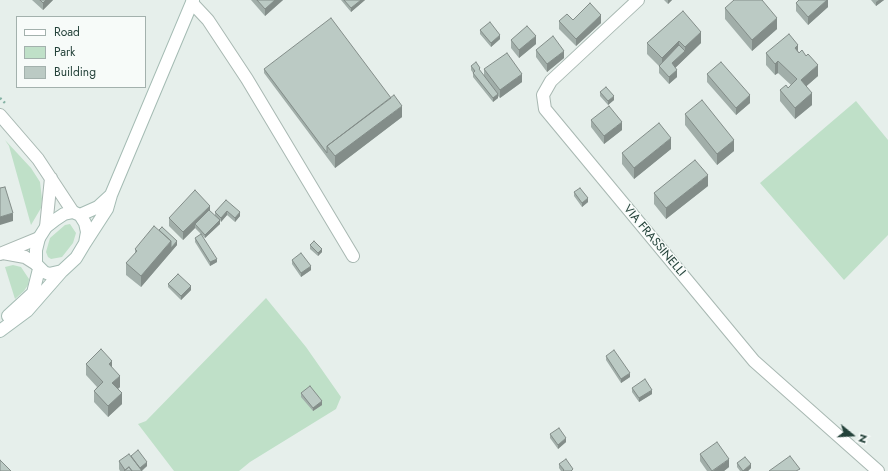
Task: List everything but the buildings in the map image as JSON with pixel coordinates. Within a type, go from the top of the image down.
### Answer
[{"type":"street","name":"VIA FRASSINELLI","points":[[638,0],[551,81],[543,95],[545,109],[754,362],[878,471]]},
{"type":"street","points":[[0,331],[27,311],[62,271],[76,258],[107,209],[111,195],[193,2],[208,20],[247,79],[352,256]]},
{"type":"street","points":[[0,116],[51,178],[85,223],[87,232],[85,243]]},
{"type":"street","points":[[46,228],[51,178]]},
{"type":"street","points":[[0,323],[33,293],[38,267],[36,250],[39,238],[46,228],[64,214],[77,214],[98,207],[111,195]]},
{"type":"street","points":[[2,253],[22,243],[39,238]]},
{"type":"street","points":[[2,253],[25,257],[49,274],[62,271]]},
{"type":"green space","points":[[856,101],[888,140],[888,235],[844,280],[760,183]]},
{"type":"green space","points":[[5,140],[31,168],[40,182],[42,199],[41,208],[31,225],[9,146]]},
{"type":"green space","points":[[70,224],[76,233],[73,243],[62,257],[51,259],[48,257],[46,252],[50,238],[65,225]]},
{"type":"green space","points":[[13,265],[21,267],[29,279],[28,285],[24,291],[15,299],[5,267]]},
{"type":"green space","points":[[266,298],[306,347],[341,397],[336,409],[250,462],[239,471],[174,471],[138,424],[146,421]]}]
